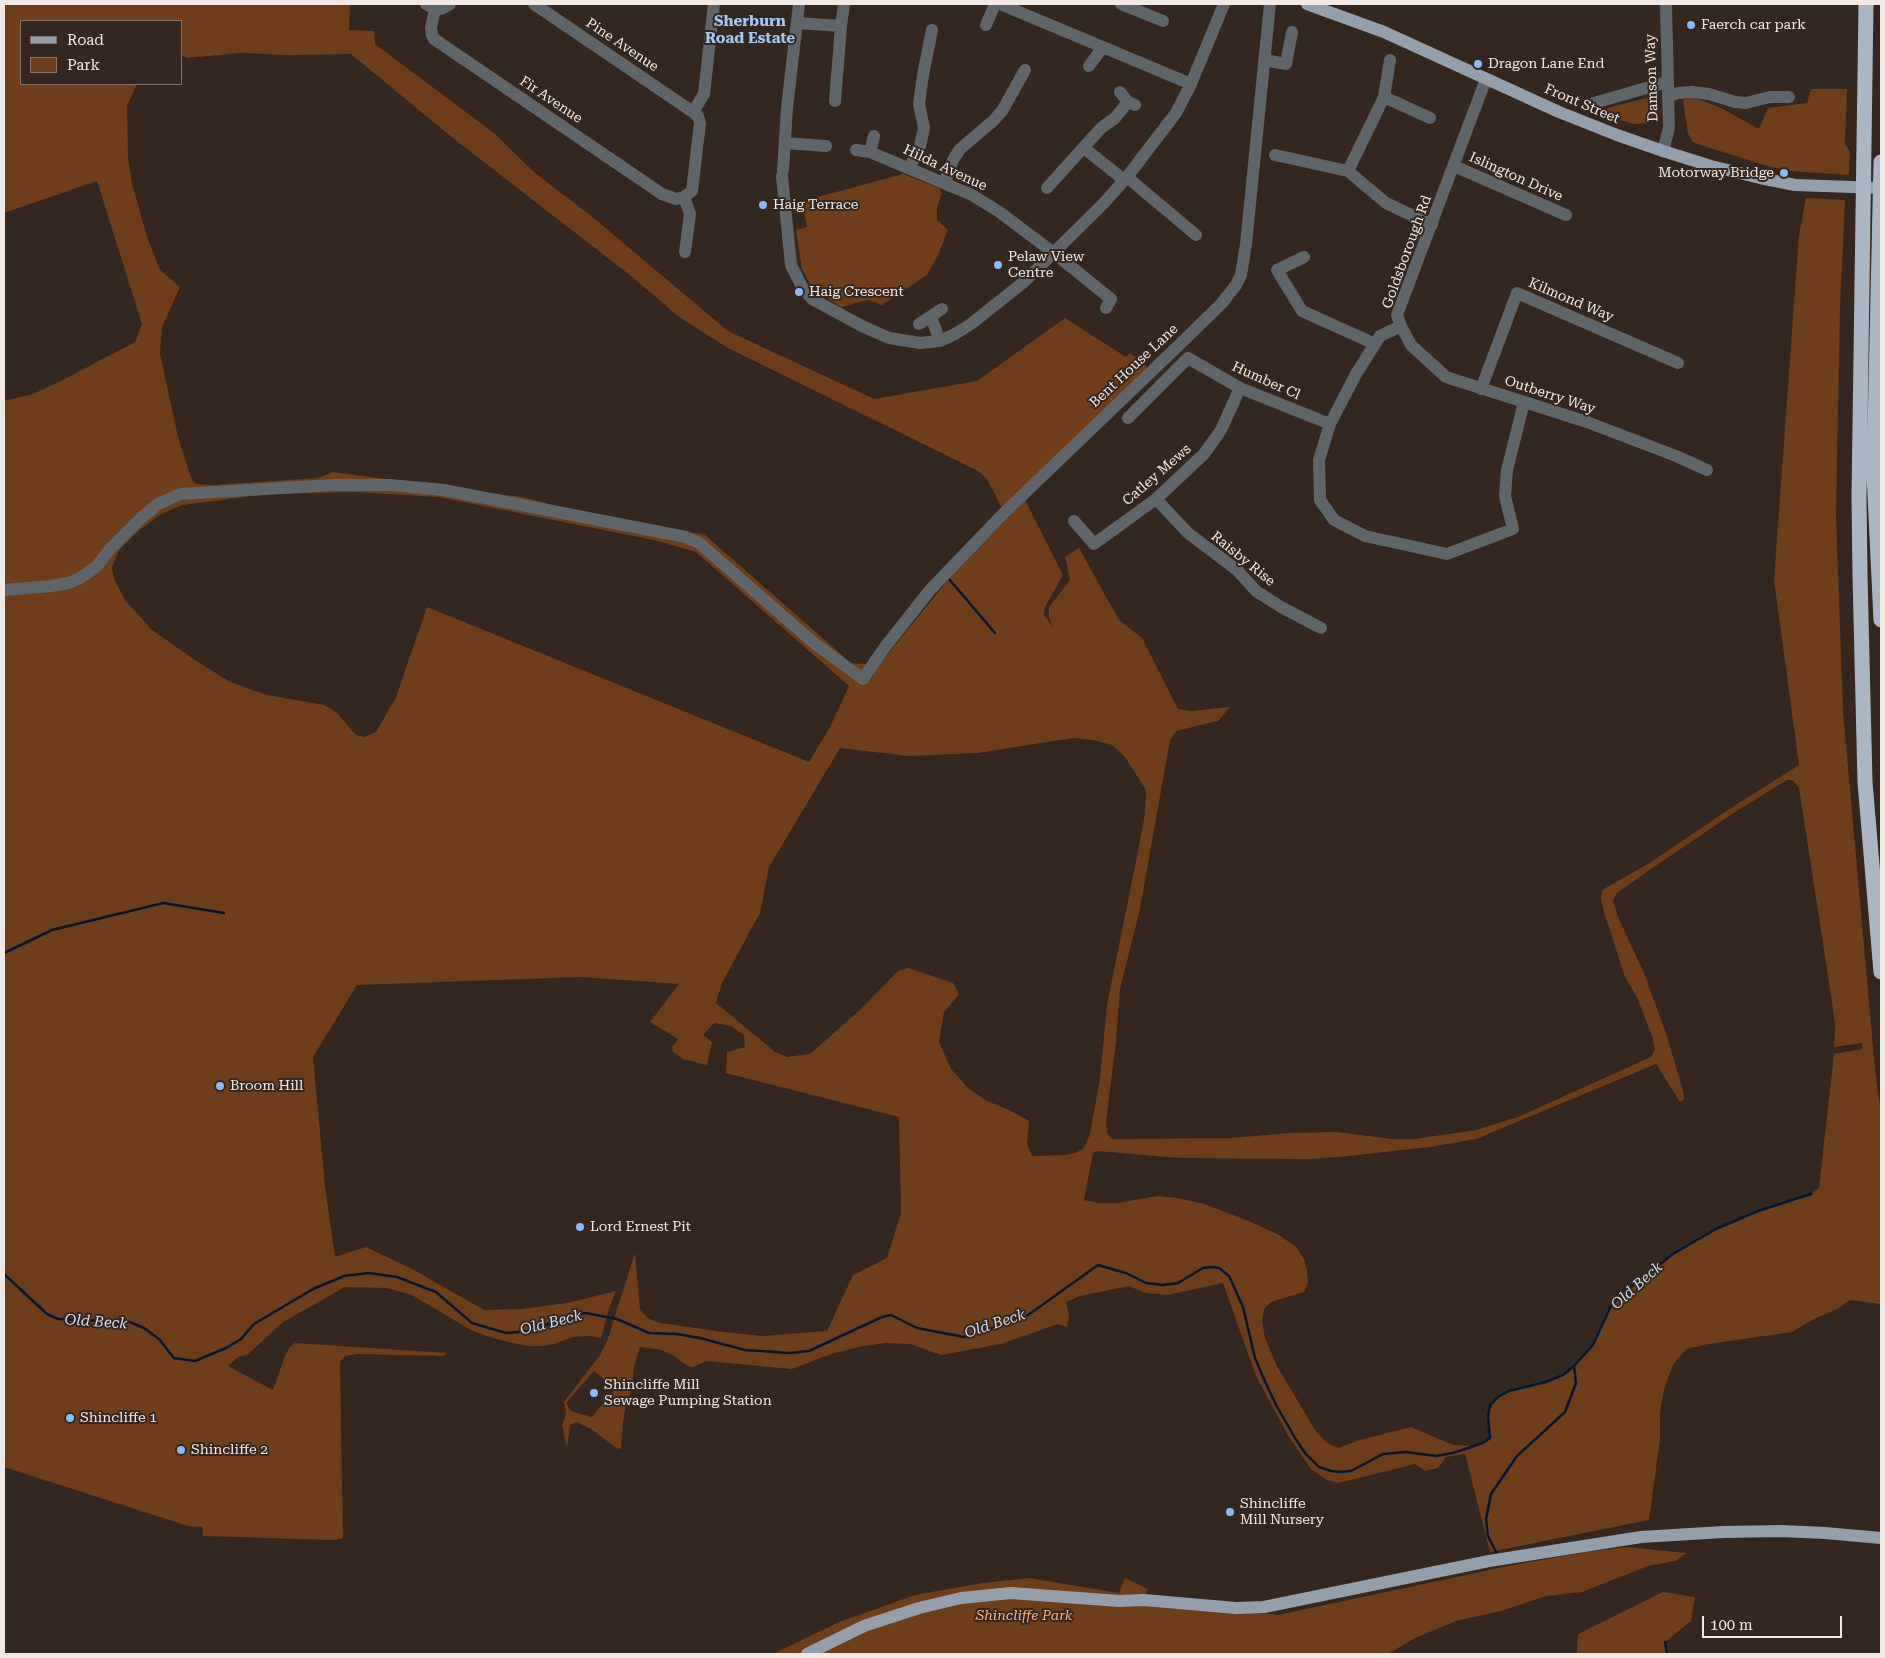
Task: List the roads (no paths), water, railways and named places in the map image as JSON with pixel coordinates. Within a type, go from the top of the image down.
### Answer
[{"type":"highway","points":[[1866,4],[1859,496],[1860,576],[1864,782],[1881,972]]},
{"type":"highway","points":[[1881,162],[1874,474],[1881,620]]},
{"type":"main road","name":"Front Street","points":[[1307,4],[1384,32],[1579,120],[1664,151],[1711,166],[1795,185],[1881,188]]},
{"type":"main road","points":[[807,1654],[864,1626],[919,1608],[961,1598],[1011,1594],[1089,1597],[1119,1601],[1144,1600],[1236,1608],[1264,1607],[1489,1561],[1641,1537],[1723,1532],[1782,1531],[1881,1538]]},
{"type":"street","points":[[430,6],[441,9],[450,4]]},
{"type":"street","name":"Pine Avenue","points":[[534,4],[693,112]]},
{"type":"street","points":[[685,252],[690,214],[684,197],[692,192],[700,123],[698,116],[693,112],[704,94],[714,4]]},
{"type":"street","points":[[799,4],[787,108],[782,173],[791,265],[802,287],[812,299],[889,338],[920,344],[935,342],[955,334],[994,307],[1025,281],[1104,203],[1176,113],[1191,84],[1222,9]]},
{"type":"street","points":[[835,101],[844,4]]},
{"type":"street","points":[[986,25],[994,4]]},
{"type":"street","points":[[1000,4],[1191,84]]},
{"type":"street","points":[[1121,4],[1163,21]]},
{"type":"street","name":"Bent House Lane","points":[[4,590],[51,586],[69,583],[80,578],[96,567],[110,549],[141,518],[158,504],[180,494],[390,485],[444,490],[686,537],[699,543],[814,643],[863,679],[885,647],[930,590],[1004,513],[1222,303],[1236,286],[1241,275],[1246,244],[1270,4]]},
{"type":"street","name":"Damson Way","points":[[1664,151],[1669,128],[1666,4]]},
{"type":"street","name":"Fir Avenue","points":[[430,6],[432,35],[439,43],[662,194],[676,199],[684,197]]},
{"type":"street","points":[[797,22],[841,26]]},
{"type":"street","points":[[910,167],[920,146],[924,128],[919,104],[932,30]]},
{"type":"street","points":[[1264,60],[1291,64],[1292,32]]},
{"type":"street","points":[[1089,66],[1103,47]]},
{"type":"street","points":[[1348,171],[1384,97],[1390,60]]},
{"type":"street","points":[[944,182],[956,154],[1002,111],[1025,70]]},
{"type":"street","name":"Goldsborough Rd","points":[[1486,78],[1397,315],[1401,326],[1380,336],[1356,374],[1330,424],[1319,460],[1320,500],[1334,520],[1365,536],[1447,554],[1513,529],[1505,496],[1507,470],[1524,402]]},
{"type":"street","points":[[1594,103],[1667,82]]},
{"type":"street","points":[[1668,96],[1692,92],[1746,103],[1770,97],[1789,97]]},
{"type":"street","points":[[1384,97],[1430,118]]},
{"type":"street","points":[[1047,188],[1101,128],[1115,118],[1128,100]]},
{"type":"street","points":[[870,152],[874,136]]},
{"type":"street","points":[[785,143],[826,146]]},
{"type":"street","points":[[1084,148],[1196,235]]},
{"type":"street","name":"Hilda Avenue","points":[[856,150],[870,152],[910,167],[979,199],[1054,253],[1113,302]]},
{"type":"street","points":[[1275,155],[1348,171],[1386,203],[1432,225]]},
{"type":"street","name":"Islington Drive","points":[[1454,166],[1566,215]]},
{"type":"street","points":[[1304,257],[1277,270],[1302,311],[1375,344]]},
{"type":"street","name":"Kilmond Way","points":[[1481,388],[1517,293],[1678,363]]},
{"type":"street","points":[[919,324],[942,309]]},
{"type":"street","points":[[931,316],[935,342]]},
{"type":"street","name":"Outberry Way","points":[[1401,326],[1411,345],[1446,377],[1587,422],[1707,470]]},
{"type":"street","name":"Humber Cl","points":[[1128,418],[1188,358],[1240,388],[1330,424]]},
{"type":"street","name":"Catley Mews","points":[[1074,521],[1094,544],[1156,499],[1204,454],[1221,430],[1240,388]]},
{"type":"street","name":"Raisby Rise","points":[[1156,499],[1188,533],[1237,570],[1256,591],[1321,628]]},
{"type":"waterway","points":[[949,579],[995,633]]},
{"type":"waterway","points":[[4,953],[52,930],[163,903],[224,913]]},
{"type":"waterway","name":"Old Beck","points":[[4,1274],[47,1314],[58,1319],[130,1322],[144,1328],[159,1339],[174,1358],[195,1361],[226,1348],[241,1339],[254,1324],[313,1289],[344,1276],[369,1273],[397,1277],[436,1292],[472,1323],[506,1333],[531,1331],[567,1316],[586,1313],[617,1319],[649,1333],[677,1334],[700,1338],[745,1350],[789,1353],[809,1351],[882,1317],[891,1315],[917,1328],[964,1337],[1024,1318],[1098,1265],[1126,1273],[1146,1283],[1163,1285],[1178,1283],[1203,1268],[1219,1268],[1229,1276],[1243,1307],[1255,1358],[1276,1405],[1295,1438],[1305,1453],[1319,1467],[1341,1472],[1351,1471],[1383,1454],[1406,1452],[1436,1456],[1453,1453],[1483,1443],[1490,1438],[1489,1410],[1491,1404],[1498,1397],[1509,1391],[1546,1382],[1563,1375],[1593,1345],[1611,1306],[1622,1294],[1673,1254],[1716,1229],[1758,1211],[1811,1194]]},
{"type":"waterway","points":[[1497,1554],[1488,1536],[1486,1519],[1491,1494],[1517,1456],[1565,1412],[1576,1383],[1574,1366]]},
{"type":"waterway","points":[[1665,1642],[1667,1654]]},
{"type":"place","name":"Faerch car park","points":[[1691,25]]},
{"type":"place","name":"Dragon Lane End","points":[[1478,64]]},
{"type":"place","name":"Motorway Bridge","points":[[1784,173]]},
{"type":"place","name":"Haig Terrace","points":[[763,205]]},
{"type":"place","name":"Pelaw View Centre","points":[[998,265]]},
{"type":"place","name":"Haig Crescent","points":[[799,292]]},
{"type":"place","name":"Broom Hill","points":[[220,1086]]},
{"type":"place","name":"Lord Ernest Pit","points":[[580,1227]]},
{"type":"place","name":"Shincliffe Mill Sewage Pumping Station","points":[[594,1393]]},
{"type":"place","name":"Shincliffe 1","points":[[70,1418]]},
{"type":"place","name":"Shincliffe 2","points":[[181,1450]]},
{"type":"place","name":"Shincliffe Mill Nursery","points":[[1230,1512]]},
{"type":"district","name":"Sherburn Road Estate","points":[[750,30]]},
{"type":"park label","name":"Shincliffe Park","points":[[1024,1616]]}]
